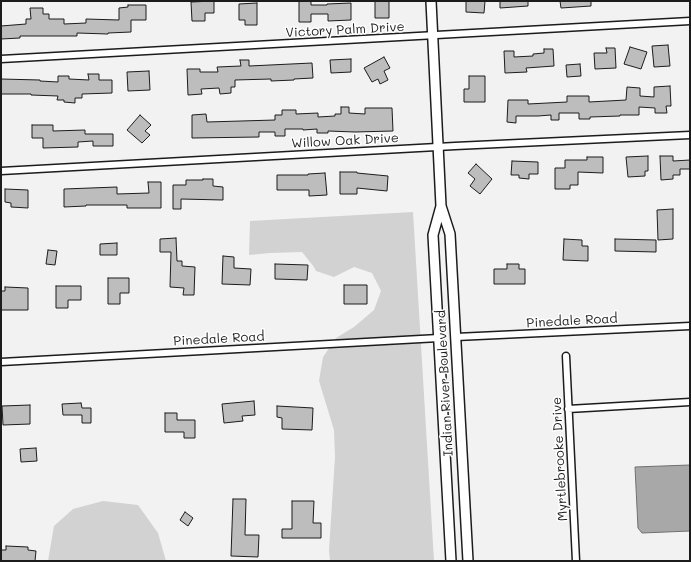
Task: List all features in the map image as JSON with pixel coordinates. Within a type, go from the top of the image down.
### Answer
[{"type":"main road","name":"Indian River Boulevard","points":[[431,1],[441,206],[450,234],[468,561]]},
{"type":"main road","name":"Indian River Boulevard","points":[[441,206],[433,235],[451,561]]},
{"type":"street","name":"Victory Palm Drive","points":[[1,59],[690,21]]},
{"type":"street","name":"Willow Oak Drive","points":[[1,171],[690,135]]},
{"type":"street","name":"Pinedale Road","points":[[456,337],[690,326]]},
{"type":"street","name":"Pinedale Road","points":[[1,362],[439,338]]},
{"type":"street","name":"Myrtlebrooke Drive","points":[[566,356],[576,561]]},
{"type":"street","points":[[568,409],[690,402]]},
{"type":"shaded area","points":[[413,212],[434,561],[330,561],[329,550],[335,457],[334,430],[319,381],[323,357],[336,338],[354,327],[374,310],[381,291],[372,273],[354,267],[334,277],[316,271],[302,252],[249,255],[250,221]]},
{"type":"shaded area","points":[[690,465],[690,531],[642,533],[638,528],[635,467]]},
{"type":"shaded area","points":[[103,501],[138,505],[158,533],[166,561],[48,561],[54,526],[73,509]]},
{"type":"building","points":[[214,1],[214,13],[205,13],[205,21],[192,21],[191,2]]},
{"type":"building","points":[[299,1],[311,1],[311,5],[351,3],[351,20],[328,21],[328,14],[311,14],[311,22],[299,22]]},
{"type":"building","points":[[375,1],[389,1],[389,18],[375,18]]},
{"type":"building","points":[[466,1],[485,1],[484,13],[466,12]]},
{"type":"building","points":[[500,1],[528,1],[528,6],[500,8]]},
{"type":"building","points":[[560,1],[591,1],[591,6],[561,8]]},
{"type":"building","points":[[257,3],[257,25],[245,25],[245,20],[239,20],[239,4]]},
{"type":"building","points":[[128,5],[146,5],[146,20],[131,20],[131,32],[108,34],[77,33],[77,36],[20,36],[20,38],[1,39],[1,26],[26,24],[26,19],[31,19],[30,8],[43,8],[43,14],[49,14],[49,19],[64,19],[64,24],[86,23],[86,19],[119,20],[119,8],[128,7]]},
{"type":"building","points":[[668,45],[670,66],[654,67],[652,46]]},
{"type":"building","points":[[630,47],[647,52],[641,69],[624,64]]},
{"type":"building","points":[[606,48],[615,48],[616,68],[595,69],[594,53],[607,53]]},
{"type":"building","points":[[544,49],[553,49],[554,66],[526,68],[527,72],[505,73],[504,51],[514,51],[514,57],[533,56],[533,54],[544,53]]},
{"type":"building","points":[[384,57],[390,68],[384,71],[388,80],[380,84],[378,79],[372,82],[364,68]]},
{"type":"building","points":[[351,59],[351,72],[331,73],[330,60]]},
{"type":"building","points":[[240,60],[249,60],[249,66],[312,63],[313,78],[271,81],[271,79],[235,80],[235,87],[231,87],[231,93],[220,94],[219,88],[201,89],[202,94],[188,95],[187,69],[200,69],[200,72],[218,72],[217,67],[241,66]]},
{"type":"building","points":[[580,64],[581,76],[567,77],[566,65]]},
{"type":"building","points":[[149,71],[150,90],[128,91],[127,72]]},
{"type":"building","points":[[88,74],[99,74],[99,80],[112,80],[112,93],[82,94],[82,98],[75,98],[75,103],[57,100],[58,96],[1,94],[1,79],[58,82],[58,76],[69,76],[69,79],[89,80]]},
{"type":"building","points":[[469,76],[485,76],[485,102],[464,102],[464,89],[469,89]]},
{"type":"building","points":[[670,86],[671,106],[666,106],[667,113],[655,113],[655,108],[639,107],[639,115],[590,117],[590,119],[579,119],[579,113],[559,113],[559,120],[551,120],[551,115],[516,116],[516,123],[507,122],[508,100],[528,100],[528,104],[567,102],[567,96],[589,96],[589,102],[626,100],[627,87],[640,88],[640,96],[654,97],[654,87]]},
{"type":"building","points":[[341,107],[349,107],[349,113],[365,114],[365,108],[392,108],[393,131],[328,131],[328,133],[317,133],[317,129],[285,129],[285,136],[275,136],[275,132],[259,132],[259,137],[192,138],[192,115],[206,114],[207,122],[275,120],[275,115],[282,115],[282,110],[296,110],[296,114],[318,113],[318,117],[335,116],[335,114],[341,114]]},
{"type":"building","points":[[140,115],[151,125],[145,131],[150,135],[142,143],[127,130]]},
{"type":"building","points":[[32,125],[53,125],[53,131],[85,130],[85,134],[113,134],[113,146],[93,146],[93,141],[78,142],[78,147],[43,148],[43,138],[32,138]]},
{"type":"building","points":[[648,156],[648,171],[645,171],[645,176],[628,177],[626,157]]},
{"type":"building","points":[[660,156],[673,156],[673,161],[690,160],[690,169],[680,169],[680,175],[673,175],[673,179],[661,180]]},
{"type":"building","points":[[587,157],[603,157],[603,173],[578,172],[578,185],[570,185],[570,189],[555,189],[555,168],[565,168],[565,160],[587,160]]},
{"type":"building","points":[[512,161],[538,162],[538,174],[529,174],[529,179],[519,178],[519,175],[511,175]]},
{"type":"building","points":[[476,164],[492,179],[480,194],[470,186],[475,179],[468,173]]},
{"type":"building","points":[[340,172],[357,172],[388,176],[387,191],[357,188],[357,194],[340,194]]},
{"type":"building","points":[[325,173],[327,195],[309,196],[309,190],[277,190],[277,175],[308,175]]},
{"type":"building","points":[[213,179],[213,186],[223,187],[223,200],[181,199],[181,209],[173,209],[173,185],[186,185],[186,180]]},
{"type":"building","points":[[148,182],[161,182],[161,208],[127,208],[127,205],[86,205],[64,207],[64,189],[117,187],[117,194],[149,193]]},
{"type":"building","points":[[5,189],[28,190],[28,208],[11,207],[11,203],[5,202]]},
{"type":"building","points":[[673,209],[673,239],[658,240],[657,210]]},
{"type":"building","points":[[176,238],[177,261],[182,261],[182,266],[195,267],[194,295],[183,295],[184,288],[170,287],[171,252],[160,252],[160,239]]},
{"type":"building","points":[[564,239],[582,240],[582,246],[588,246],[588,261],[563,260]]},
{"type":"building","points":[[615,239],[656,240],[656,252],[615,251]]},
{"type":"building","points":[[117,243],[117,255],[100,255],[100,244]]},
{"type":"building","points":[[48,250],[57,251],[55,265],[46,264]]},
{"type":"building","points":[[223,256],[234,257],[234,268],[251,269],[250,285],[222,284]]},
{"type":"building","points":[[275,264],[308,265],[307,280],[275,279]]},
{"type":"building","points":[[507,264],[519,264],[519,269],[525,269],[525,284],[494,284],[494,269],[507,269]]},
{"type":"building","points":[[108,278],[129,278],[129,293],[120,293],[120,304],[108,304]]},
{"type":"building","points":[[344,285],[367,285],[367,304],[344,304]]},
{"type":"building","points":[[56,286],[81,286],[81,300],[68,300],[68,308],[56,308]]},
{"type":"building","points":[[5,287],[28,288],[28,310],[1,310],[1,291],[5,291]]},
{"type":"building","points":[[254,401],[255,415],[242,416],[243,421],[224,423],[222,404]]},
{"type":"building","points":[[81,403],[82,408],[91,408],[91,423],[82,423],[82,415],[63,415],[62,404]]},
{"type":"building","points":[[30,405],[30,424],[3,425],[2,406]]},
{"type":"building","points":[[277,406],[313,408],[312,430],[282,429],[282,418],[277,417]]},
{"type":"building","points":[[165,413],[177,413],[177,420],[195,420],[195,438],[184,438],[184,432],[165,432]]},
{"type":"building","points":[[36,448],[37,461],[21,462],[20,449]]},
{"type":"building","points":[[233,499],[246,499],[245,535],[259,535],[258,557],[231,556]]},
{"type":"building","points":[[292,501],[314,501],[313,523],[321,523],[321,538],[282,538],[282,529],[292,529]]},
{"type":"building","points":[[185,512],[193,518],[188,526],[180,520]]},
{"type":"building","points":[[6,546],[28,547],[28,550],[36,551],[35,561],[1,561],[1,550],[6,550]]}]
